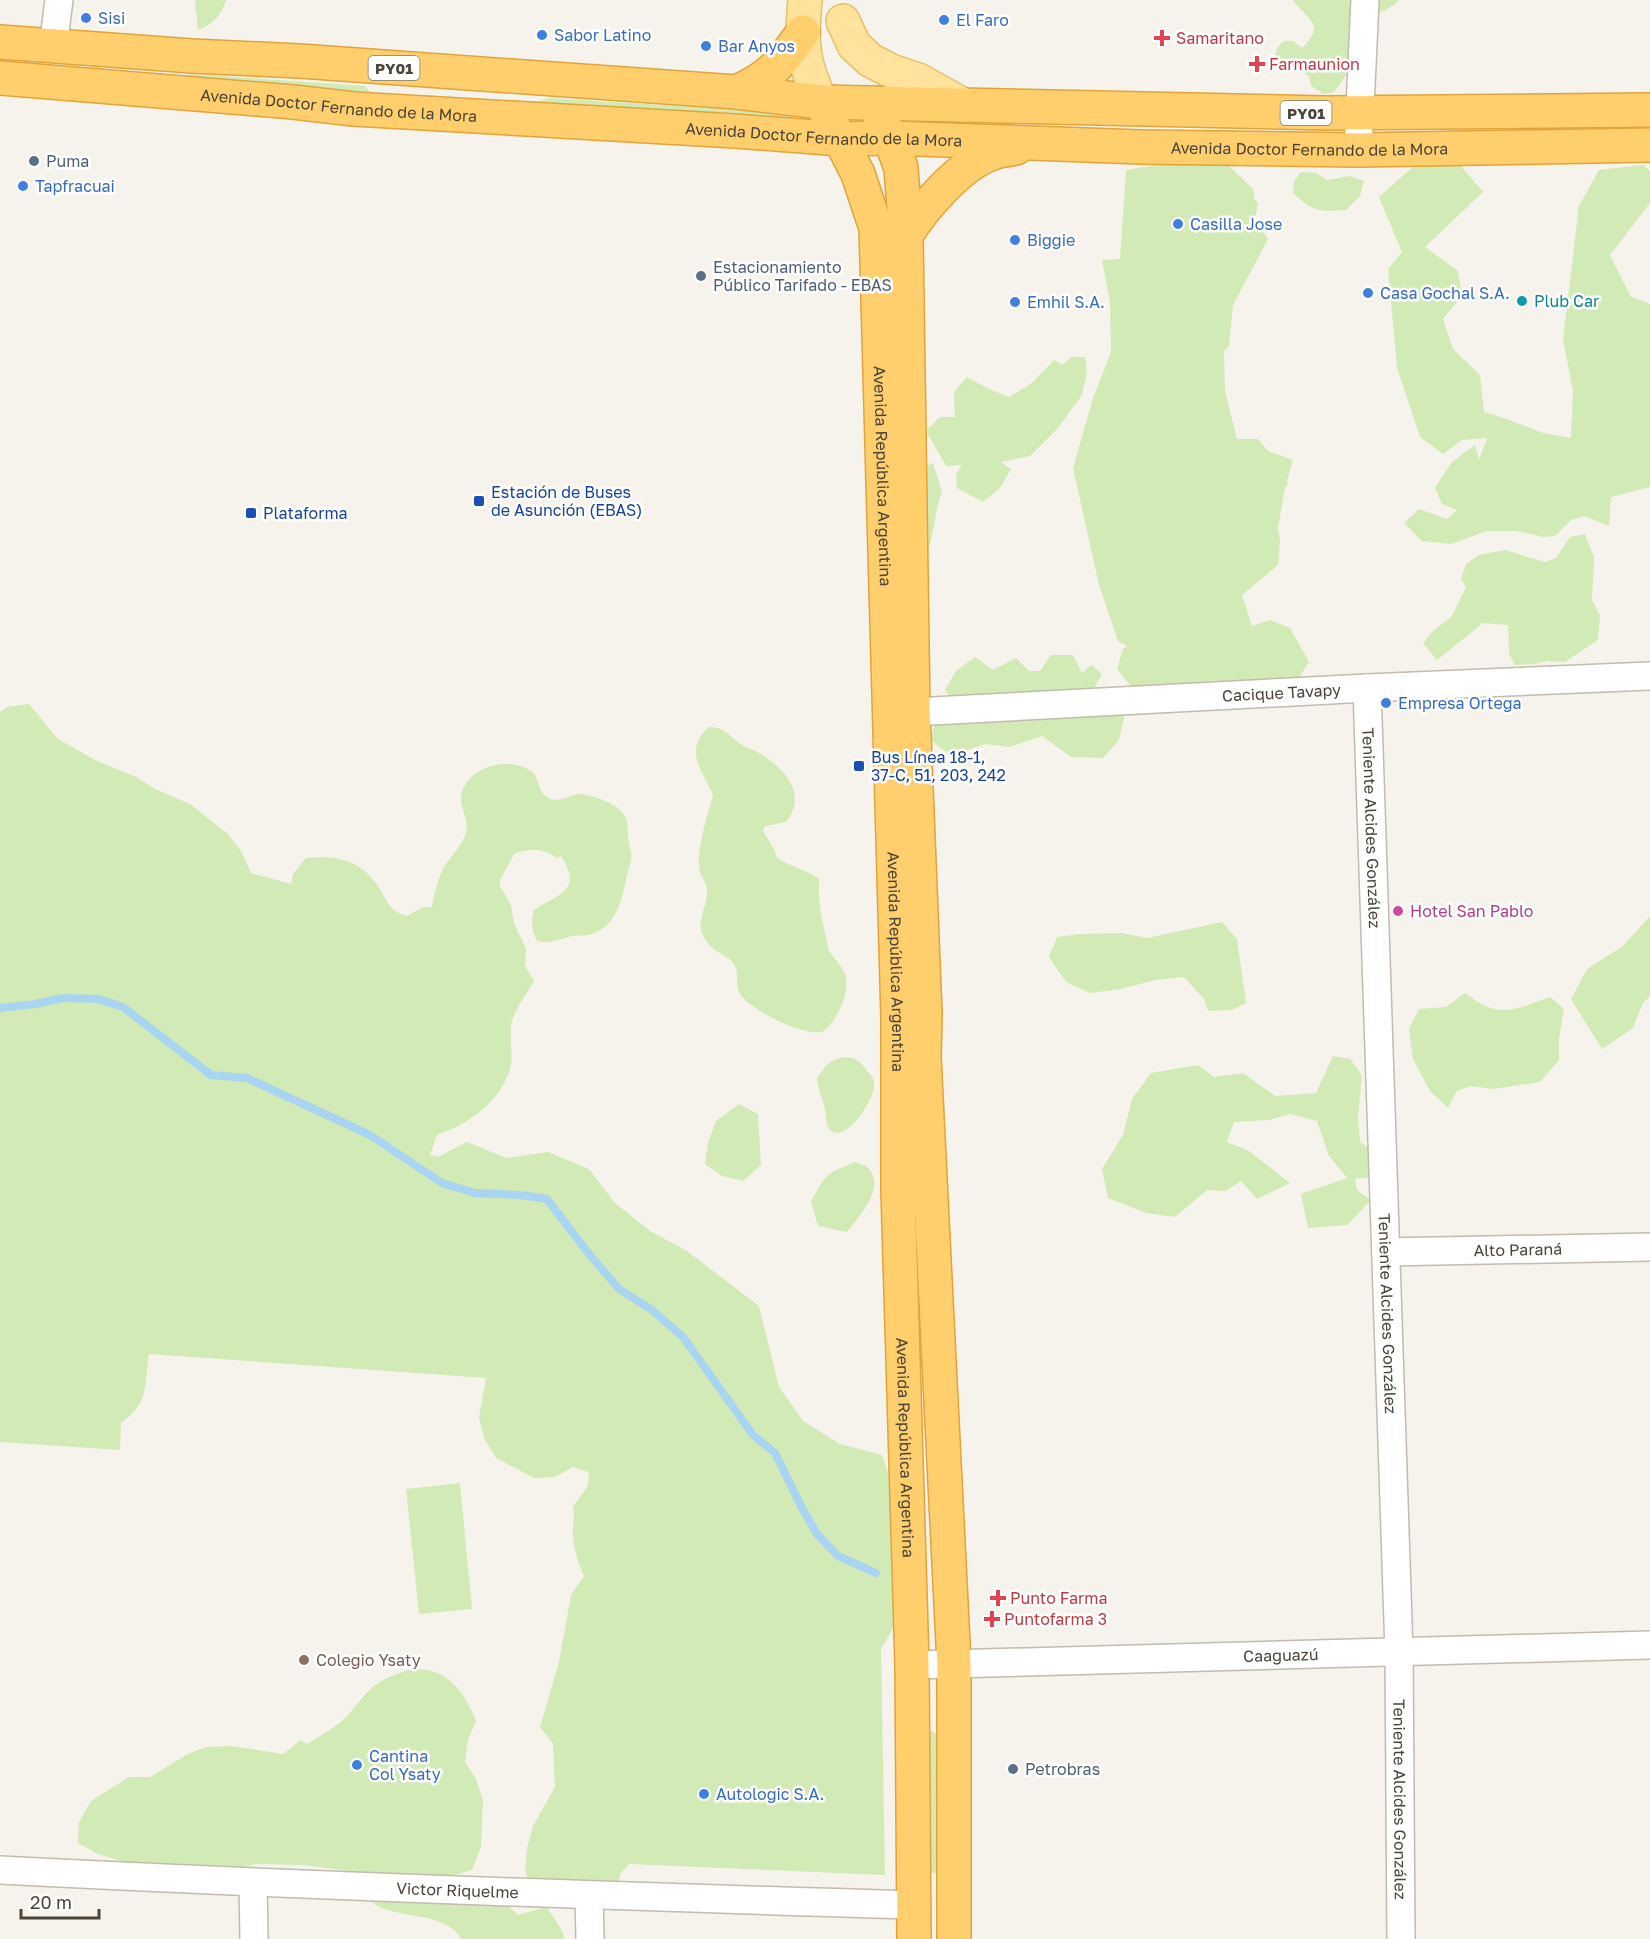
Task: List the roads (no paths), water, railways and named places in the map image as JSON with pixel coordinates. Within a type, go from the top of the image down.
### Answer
[{"type":"highway","points":[[736,92],[768,76],[786,56],[804,16]]},
{"type":"highway","name":"Avenida Doctor Fernando de la Mora","points":[[0,42],[736,92],[821,102],[1144,110],[1360,112],[1650,110]]},
{"type":"highway","points":[[0,52],[147,60],[192,56]]},
{"type":"highway","name":"Avenida Doctor Fernando de la Mora","points":[[0,78],[378,110],[841,139],[890,138],[1141,147],[1359,150],[1650,146]]},
{"type":"highway","points":[[378,110],[381,93],[390,85],[405,83],[537,91],[580,82]]},
{"type":"highway","name":"Avenida República Argentina","points":[[821,102],[858,174],[876,228],[898,1018],[898,1190],[912,1665],[914,1939]]},
{"type":"highway","name":"Avenida República Argentina","points":[[874,103],[901,168],[906,236],[913,712],[925,1014],[924,1057],[954,1664],[954,1939]]},
{"type":"highway","points":[[787,136],[822,150],[847,175],[871,211]]},
{"type":"highway","points":[[906,236],[922,211],[968,167],[992,153],[1042,142]]},
{"type":"main road","name":"Avenida República Argentina","points":[[843,10],[844,46],[851,69],[874,103]]},
{"type":"main road","points":[[843,10],[854,45],[870,60],[891,71],[918,80],[963,105]]},
{"type":"main road","name":"Avenida República Argentina","points":[[804,16],[804,59],[821,102]]},
{"type":"street","points":[[53,46],[59,0]]},
{"type":"street","points":[[1359,150],[1365,0]]},
{"type":"street","name":"Cacique Tavapy","points":[[913,712],[1367,688],[1650,676]]},
{"type":"street","name":"Teniente Alcides González","points":[[1367,688],[1399,1652],[1401,1939]]},
{"type":"street","name":"Alto Paraná","points":[[1386,1252],[1650,1247]]},
{"type":"street","name":"Caaguazú","points":[[912,1665],[1650,1645]]},
{"type":"street","name":"Victor Riquelme","points":[[0,1870],[253,1883],[589,1896],[913,1905]]},
{"type":"street","points":[[253,1883],[254,1939]]},
{"type":"street","points":[[589,1896],[590,1939]]},
{"type":"waterway","points":[[0,1008],[63,998],[99,999],[123,1007],[211,1075],[247,1078],[370,1135],[442,1183],[475,1193],[547,1199],[619,1289],[652,1310],[683,1337],[753,1435],[775,1453],[817,1534],[838,1556],[876,1573]]},
{"type":"place","name":"Sisi","points":[[86,18]]},
{"type":"place","name":"El Faro","points":[[944,20]]},
{"type":"place","name":"Sabor Latino","points":[[542,35]]},
{"type":"place","name":"Samaritano","points":[[1162,38]]},
{"type":"place","name":"Bar Anyos","points":[[706,46]]},
{"type":"place","name":"Farmaunion","points":[[1257,64]]},
{"type":"place","name":"Puma","points":[[34,161]]},
{"type":"place","name":"Tapfracuai","points":[[23,186]]},
{"type":"place","name":"Casilla Jose","points":[[1178,224]]},
{"type":"place","name":"Biggie","points":[[1015,240]]},
{"type":"place","name":"Estacionamiento Público Tarifado - EBAS","points":[[701,276]]},
{"type":"place","name":"Casa Gochal S.A.","points":[[1368,293]]},
{"type":"place","name":"Plub Car","points":[[1522,301]]},
{"type":"place","name":"Emhil S.A.","points":[[1015,302]]},
{"type":"place","name":"Estación de Buses de Asunción (EBAS)","points":[[479,501]]},
{"type":"place","name":"Plataforma","points":[[251,513]]},
{"type":"place","name":"Empresa Ortega","points":[[1386,703]]},
{"type":"place","name":"Bus Línea 18-1, 37-C, 51, 203, 242","points":[[859,766]]},
{"type":"place","name":"Hotel San Pablo","points":[[1398,911]]},
{"type":"place","name":"Punto Farma","points":[[998,1598]]},
{"type":"place","name":"Puntofarma 3","points":[[992,1619]]},
{"type":"place","name":"Colegio Ysaty","points":[[304,1660]]},
{"type":"place","name":"Cantina Col Ysaty","points":[[357,1765]]},
{"type":"place","name":"Petrobras","points":[[1013,1769]]},
{"type":"place","name":"Autologic S.A.","points":[[704,1794]]}]
